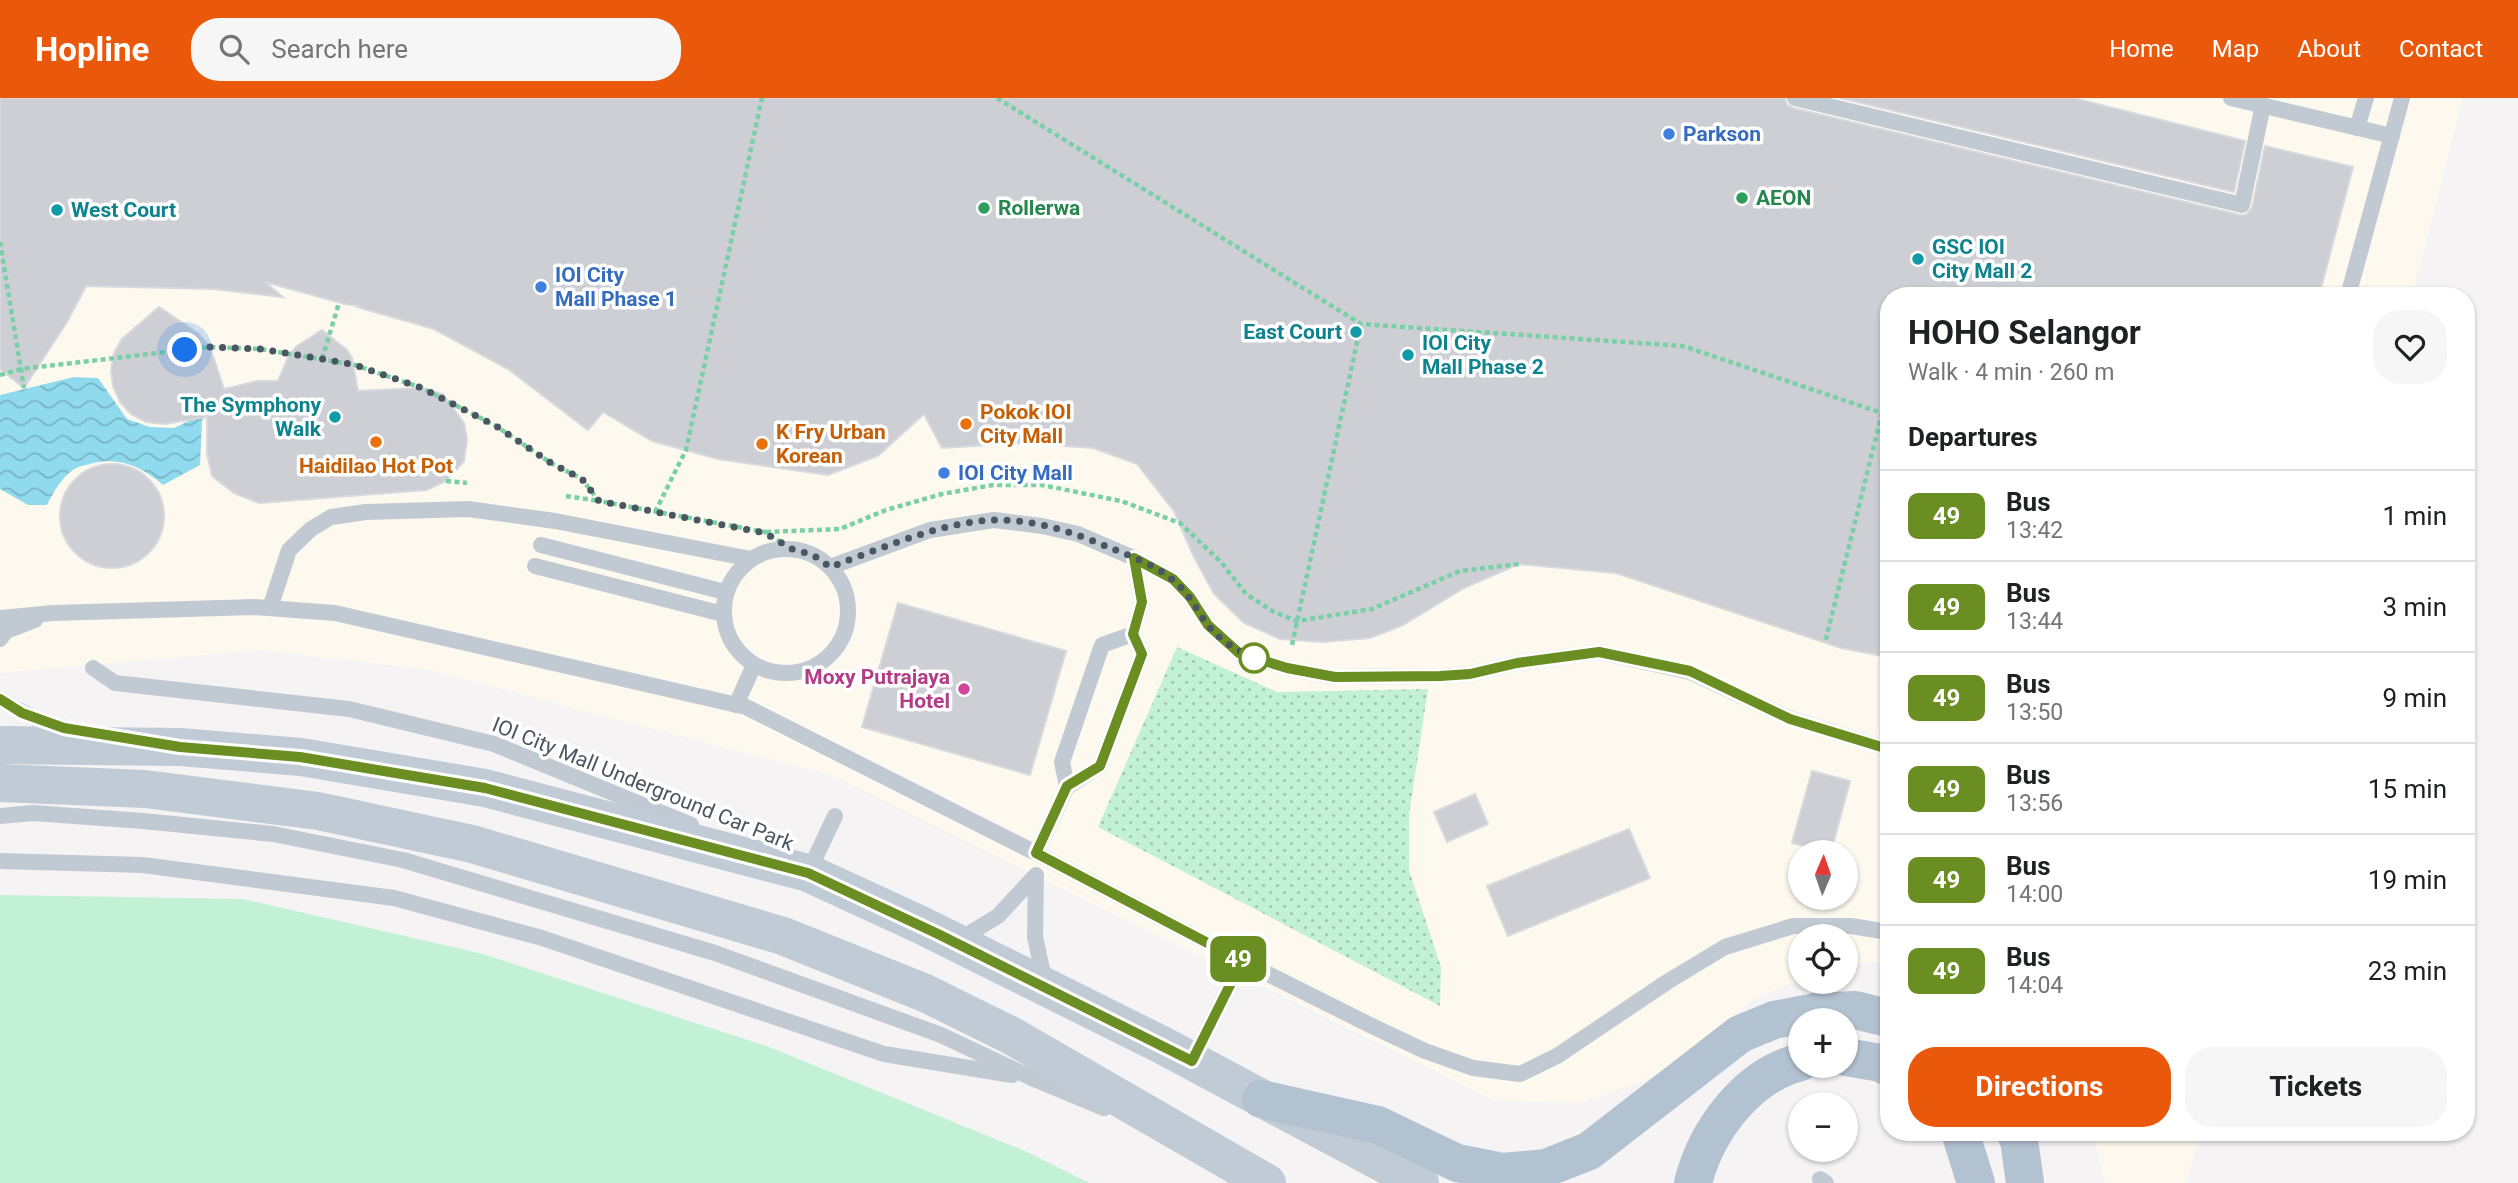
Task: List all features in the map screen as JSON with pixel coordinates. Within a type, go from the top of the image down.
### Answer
[{"type":"main road","points":[[1261,1099],[1378,1125],[1457,1163],[1502,1172],[1546,1168],[1589,1151],[1740,1034],[1774,1020],[1816,1012],[1855,1010],[1880,1016]]},
{"type":"main road","points":[[1858,1059],[1880,1063]]},
{"type":"main road","points":[[1693,1183],[1707,1143],[1733,1106],[1758,1082],[1788,1068]]},
{"type":"main road","points":[[1963,1141],[1976,1183]]},
{"type":"main road","points":[[2019,1141],[2025,1183]]},
{"type":"street","points":[[6,736],[300,757],[485,788],[808,873],[1046,987],[1192,1061],[1420,1183]]},
{"type":"street","points":[[0,783],[145,789],[318,811],[472,844],[783,936],[925,993],[1012,1036],[1267,1183]]},
{"type":"lane","points":[[1795,98],[2242,205],[2263,105]]},
{"type":"lane","points":[[2231,98],[2392,136]]},
{"type":"lane","points":[[2357,128],[2365,98]]},
{"type":"lane","points":[[2350,287],[2402,98]]},
{"type":"lane","points":[[270,608],[289,550],[311,529],[331,517],[366,512],[468,509],[555,522],[751,559]]},
{"type":"lane","points":[[830,567],[930,530],[994,520],[1042,526],[1078,534],[1134,558],[1173,579],[1190,597],[1208,625],[1239,653],[1287,668],[1335,677],[1440,676],[1470,674],[1517,663],[1599,652],[1690,671],[1790,719],[1880,747]]},
{"type":"lane","points":[[541,545],[725,592]]},
{"type":"lane","points":[[792,549],[813,555],[830,567],[842,583],[847,602],[847,622],[841,641],[828,656],[812,668],[793,673],[773,672],[754,665],[739,653],[727,634],[723,614],[725,592],[735,574],[751,559],[770,550],[792,549]]},
{"type":"lane","points":[[1036,853],[1067,786],[1100,766],[1142,654],[1133,634],[1142,602],[1134,558]]},
{"type":"lane","points":[[535,566],[723,614]]},
{"type":"lane","points":[[0,618],[53,613],[270,608],[335,613],[746,707],[1036,853],[1242,961],[1425,1051],[1473,1069],[1520,1074],[1557,1056],[1667,982],[1725,947],[1793,926],[1851,926],[1880,931]]},
{"type":"lane","points":[[0,639],[6,631],[53,613]]},
{"type":"lane","points":[[1067,786],[1062,762],[1102,645],[1133,634]]},
{"type":"lane","points":[[736,705],[754,665]]},
{"type":"lane","name":"IOI City Mall Underground Car Park","points":[[93,668],[115,683],[349,709],[494,744],[808,873]]},
{"type":"lane","points":[[0,699],[22,713],[64,728],[180,747]]},
{"type":"lane","points":[[6,736],[64,728]]},
{"type":"lane","points":[[0,816],[33,813],[273,834],[403,860],[715,953],[941,1035],[1032,1078],[1213,1154]]},
{"type":"lane","points":[[808,873],[835,816]]},
{"type":"lane","points":[[0,861],[143,865],[394,898],[542,938],[884,1054],[1032,1078]]},
{"type":"lane","points":[[955,942],[998,916],[1035,875],[1035,937],[1046,987]]},
{"type":"lane","points":[[1192,1061],[1242,961]]},
{"type":"path","points":[[641,538],[686,450],[762,98]]},
{"type":"path","points":[[997,98],[1361,324],[1683,346],[1880,411]]},
{"type":"path","points":[[0,242],[24,388]]},
{"type":"path","points":[[322,359],[339,303]]},
{"type":"path","points":[[1287,668],[1361,324]]},
{"type":"path","points":[[0,376],[21,369],[210,347],[260,349],[355,365],[422,388],[496,426],[551,463],[582,479],[599,501],[765,533],[792,549]]},
{"type":"path","points":[[1825,643],[1880,420]]},
{"type":"shaded area","name":"IOI City Mall","points":[[0,98],[2463,98],[2414,287],[1880,287],[1880,962],[1858,963],[1858,924],[1788,924],[1788,985],[1757,997],[1658,1075],[1583,1103],[1496,1101],[833,776],[429,670],[261,650],[0,673]]},
{"type":"shaded area","points":[[2095,1141],[2197,1141],[2187,1183],[2105,1183]]},
{"type":"green space","points":[[1177,647],[1277,692],[1428,689],[1409,815],[1409,870],[1441,967],[1440,1006],[1098,827]]},
{"type":"green space","points":[[0,895],[243,899],[483,954],[769,1047],[1025,1151],[1089,1183],[0,1183]]},
{"type":"water","points":[[74,377],[98,378],[127,419],[150,427],[174,428],[193,419],[211,404],[202,421],[200,465],[163,485],[131,465],[113,461],[93,463],[69,473],[47,505],[28,505],[0,489],[0,395]]},
{"type":"building","name":"IOI City Mall Phase 2","points":[[0,98],[1785,98],[1787,105],[1793,108],[2240,215],[2246,215],[2252,208],[2265,146],[2353,167],[2321,287],[1880,287],[1880,655],[1841,648],[1616,573],[1519,564],[1464,588],[1403,625],[1370,638],[1322,642],[1280,639],[1244,623],[1214,594],[1174,511],[1137,464],[1093,448],[1022,443],[942,448],[924,414],[878,456],[828,475],[718,459],[652,441],[603,412],[588,430],[508,369],[434,329],[265,282],[283,297],[214,289],[86,286],[67,322],[24,388],[0,369]]},
{"type":"building","points":[[1840,98],[2073,98],[2245,141],[2234,192]]},
{"type":"building","name":"The Symphony Walk","points":[[159,307],[199,334],[210,347],[224,389],[257,381],[278,381],[289,355],[297,346],[322,330],[347,350],[352,358],[358,391],[422,388],[443,394],[464,423],[467,439],[464,461],[446,481],[427,490],[259,503],[234,493],[212,476],[207,454],[207,417],[164,424],[146,422],[131,414],[120,402],[113,386],[111,370],[114,353],[122,339]]},
{"type":"building","name":"The Symphony Walk","points":[[112,464],[132,468],[149,479],[160,496],[164,516],[160,536],[149,553],[132,564],[112,568],[92,564],[75,553],[64,536],[60,516],[64,496],[75,479],[92,468]]},
{"type":"building","name":"Moxy Putrajaya Hotel","points":[[898,603],[1066,651],[1030,775],[862,727]]},
{"type":"building","points":[[1812,771],[1850,781],[1834,840],[1793,840]]},
{"type":"building","points":[[1475,794],[1488,824],[1447,842],[1434,812]]},
{"type":"building","points":[[1629,829],[1650,878],[1508,936],[1487,886]]},
{"type":"bus line","name":"49","points":[[0,699],[22,713],[64,728],[180,747],[300,757],[485,788],[808,873],[938,934],[1192,1061],[1242,961],[1036,853],[1067,786],[1100,766],[1142,654],[1133,634],[1142,602],[1134,558],[1173,579],[1190,597],[1208,625],[1239,653],[1287,668],[1335,677],[1440,676],[1470,674],[1517,663],[1599,652],[1690,671],[1790,719],[1880,747]]},
{"type":"place","name":"Parkson","points":[[1669,134]]},
{"type":"place","name":"AEON","points":[[1742,198]]},
{"type":"place","name":"Rollerwa","points":[[984,208]]},
{"type":"place","name":"West Court","points":[[57,210]]},
{"type":"place","name":"GSC IOI City Mall 2","points":[[1918,259]]},
{"type":"place","name":"IOI City Mall Phase 1","points":[[541,287]]},
{"type":"place","name":"East Court","points":[[1356,332]]},
{"type":"place","name":"IOI City Mall Phase 2","points":[[1408,355]]},
{"type":"place","name":"The Symphony Walk","points":[[335,417]]},
{"type":"place","name":"Pokok IOI City Mall","points":[[966,424]]},
{"type":"place","name":"Haidilao Hot Pot","points":[[376,442]]},
{"type":"place","name":"K Fry Urban Korean","points":[[762,444]]},
{"type":"place","name":"IOI City Mall","points":[[944,473]]},
{"type":"place","name":"Moxy Putrajaya Hotel","points":[[964,689]]},
{"type":"route","points":[[185,350],[210,347],[260,349],[355,365],[422,388],[496,426],[551,463],[582,479],[599,501],[765,533],[792,549],[813,555],[830,567],[930,530],[994,520],[1078,534],[1134,558],[1173,579],[1190,597],[1208,625],[1239,653],[1263,661],[1254,658]]}]
